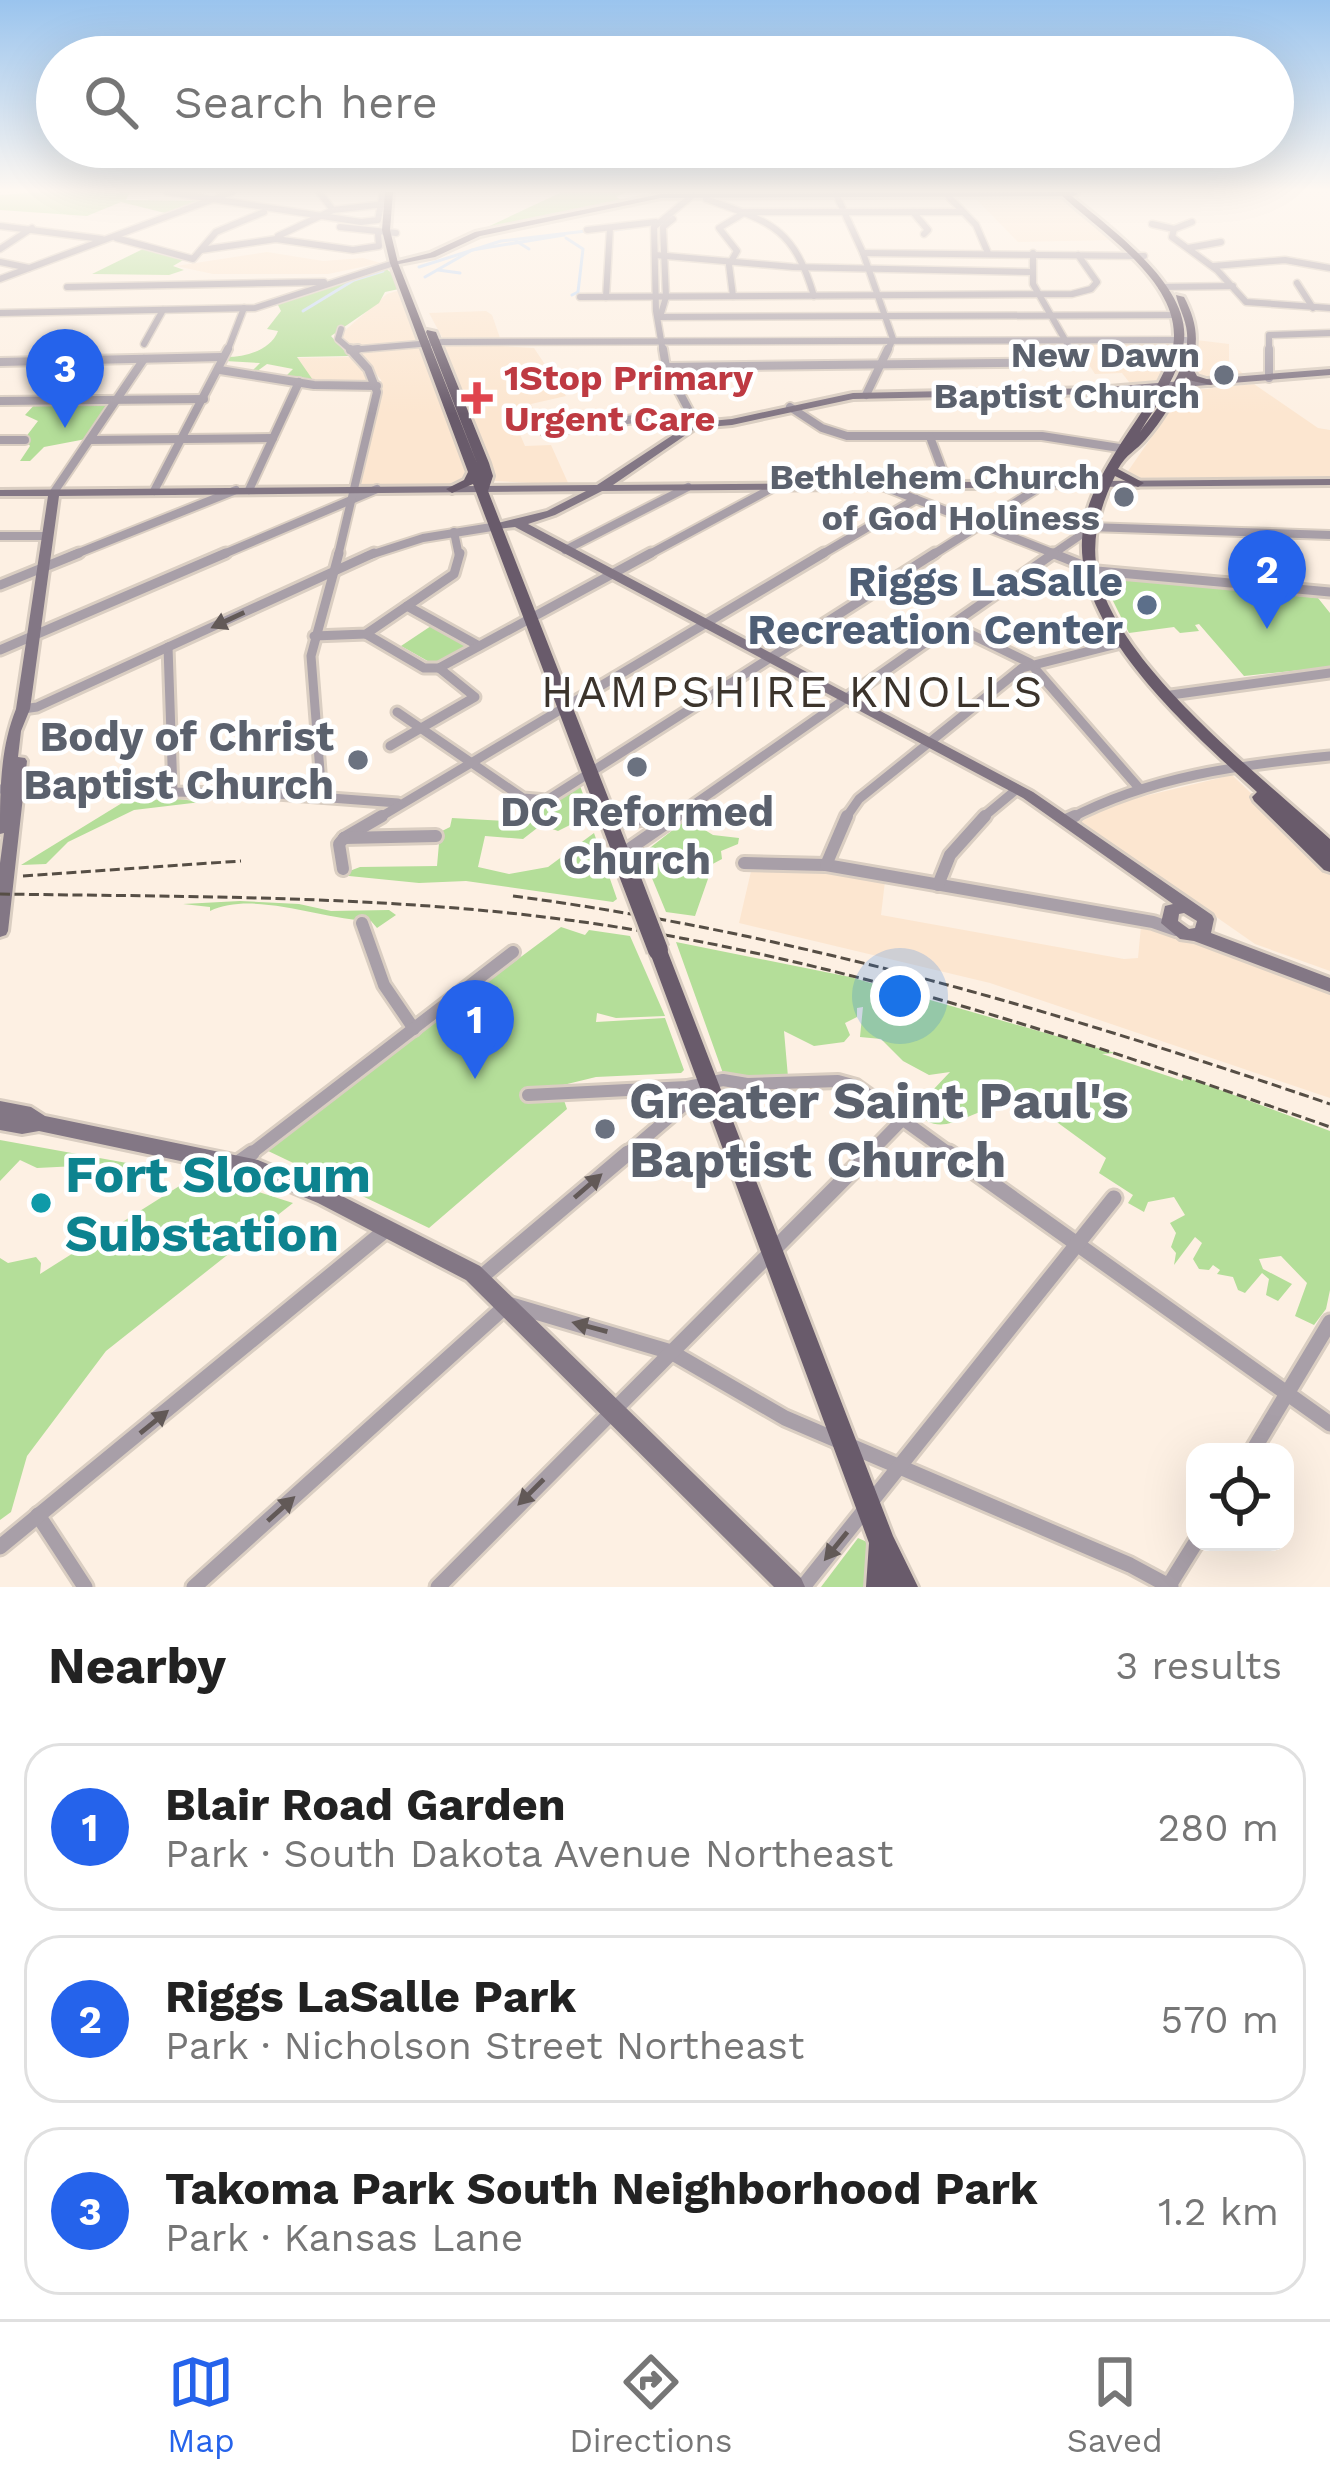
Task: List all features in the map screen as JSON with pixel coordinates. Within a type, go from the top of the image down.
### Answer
[{"type":"main road","points":[[400,266],[882,1544],[904,1587]]},
{"type":"main road","points":[[1148,266],[1189,314],[1186,340],[1169,389],[1144,434],[1126,449],[1104,484],[1088,529],[1089,569],[1103,608],[1125,642],[1272,811],[1330,866]]},
{"type":"main road","points":[[1167,287],[1186,340],[1192,378],[1211,382]]},
{"type":"main road","points":[[1126,449],[1124,444],[1149,405],[1189,368]]},
{"type":"main road","points":[[1129,392],[1144,395],[1149,405]]},
{"type":"main road","points":[[1112,470],[1138,483]]},
{"type":"main road","points":[[452,489],[480,481]]},
{"type":"main road","points":[[501,533],[519,524]]},
{"type":"main road","points":[[1238,767],[1330,848]]},
{"type":"main road","points":[[880,1587],[882,1544]]},
{"type":"street","points":[[19,266],[28,268]]},
{"type":"street","points":[[0,279],[33,266]]},
{"type":"street","points":[[1,314],[244,308],[285,302],[328,282],[388,266]]},
{"type":"street","points":[[606,297],[608,266]]},
{"type":"street","points":[[658,266],[656,297],[666,367],[689,423]]},
{"type":"street","points":[[660,316],[666,297],[661,266]]},
{"type":"street","points":[[730,266],[733,296]]},
{"type":"street","points":[[794,266],[1031,272]]},
{"type":"street","points":[[666,367],[1077,362],[1038,294],[1032,266]]},
{"type":"street","points":[[1086,266],[1095,278],[1091,289]]},
{"type":"street","points":[[1213,267],[1222,266]]},
{"type":"street","points":[[806,267],[814,296]]},
{"type":"street","points":[[866,394],[892,339],[867,267]]},
{"type":"street","points":[[1213,267],[1251,304],[1330,308]]},
{"type":"street","points":[[67,287],[328,282]]},
{"type":"street","points":[[1297,283],[1313,308]]},
{"type":"street","points":[[1167,287],[1233,286]]},
{"type":"street","points":[[580,297],[1038,294],[1091,289],[1107,294]]},
{"type":"street","points":[[154,491],[220,370],[221,357],[244,308]]},
{"type":"street","points":[[0,829],[24,729],[20,727],[54,492],[117,400],[164,310]]},
{"type":"street","points":[[660,316],[1178,315]]},
{"type":"street","points":[[322,797],[311,656],[356,490],[377,386],[365,363],[338,339],[341,329]]},
{"type":"street","points":[[1269,378],[1269,335],[1284,331],[1330,334]]},
{"type":"street","points":[[350,350],[429,342],[1186,340]]},
{"type":"street","points":[[0,362],[221,357]]},
{"type":"street","points":[[63,400],[95,360]]},
{"type":"street","points":[[220,370],[298,382],[377,386]]},
{"type":"street","points":[[1096,391],[1169,389],[1330,372]]},
{"type":"street","points":[[545,432],[619,421],[689,423],[866,394],[1169,389],[1269,378]]},
{"type":"street","points":[[0,585],[242,490],[298,382]]},
{"type":"street","points":[[0,400],[204,399]]},
{"type":"street","points":[[790,407],[841,435],[1042,436],[1126,449]]},
{"type":"street","points":[[519,524],[602,488],[689,423]]},
{"type":"street","points":[[930,437],[948,484]]},
{"type":"street","points":[[90,440],[273,438]]},
{"type":"street","points":[[0,440],[25,440]]},
{"type":"street","points":[[480,481],[602,488],[1330,482]]},
{"type":"street","points":[[397,712],[523,798],[541,801],[1035,490],[1036,484]]},
{"type":"street","points":[[880,485],[1089,569],[1328,595]]},
{"type":"street","points":[[915,485],[916,499]]},
{"type":"street","points":[[366,634],[424,668],[439,668],[517,626],[535,623],[612,575],[776,486]]},
{"type":"street","points":[[565,550],[688,487]]},
{"type":"street","points":[[0,493],[452,489]]},
{"type":"street","points":[[0,650],[356,490]]},
{"type":"street","points":[[343,869],[339,844],[344,838],[916,499]]},
{"type":"street","points":[[519,524],[1017,789],[1066,820],[1168,915]]},
{"type":"street","points":[[622,854],[1088,529],[1330,535]]},
{"type":"street","points":[[23,709],[37,707],[397,544],[454,532],[501,533]]},
{"type":"street","points":[[314,636],[366,634],[454,574],[460,550],[454,532]]},
{"type":"street","points":[[0,536],[45,536]]},
{"type":"street","points":[[407,606],[479,646]]},
{"type":"street","points":[[952,625],[1030,663],[1139,788]]},
{"type":"street","points":[[826,866],[834,836],[854,805],[1030,663],[1125,642]]},
{"type":"street","points":[[169,647],[173,792]]},
{"type":"street","points":[[390,746],[475,698],[472,690],[439,668]]},
{"type":"street","points":[[1171,695],[1330,673]]},
{"type":"street","points":[[1066,820],[1102,800],[1139,788],[1238,767],[1330,756]]},
{"type":"street","points":[[8,789],[401,803]]},
{"type":"street","points":[[0,931],[8,789]]},
{"type":"street","points":[[938,885],[959,839],[1017,789]]},
{"type":"street","points":[[610,822],[677,815]]},
{"type":"street","points":[[344,838],[436,836]]},
{"type":"street","points":[[745,863],[826,866],[1168,915],[1330,981]]},
{"type":"street","points":[[1168,915],[1192,909],[1202,929]]},
{"type":"street","points":[[362,923],[385,985],[414,1029]]},
{"type":"street","points":[[238,1162],[513,952]]},
{"type":"street","points":[[528,1095],[844,1082],[904,1118],[1330,1424]]},
{"type":"street","points":[[480,1278],[708,1085]]},
{"type":"street","points":[[0,1109],[31,1115],[39,1123]]},
{"type":"street","points":[[438,1587],[904,1118]]},
{"type":"street","points":[[0,1122],[39,1123],[238,1162],[302,1186],[480,1278],[792,1587]]},
{"type":"street","points":[[803,1587],[1114,1198]]},
{"type":"street","points":[[0,1547],[387,1229]]},
{"type":"street","points":[[508,1304],[671,1352],[774,1412],[1170,1587],[1191,1551]]},
{"type":"street","points":[[194,1587],[508,1304]]},
{"type":"street","points":[[1257,1443],[1330,1322]]},
{"type":"street","points":[[38,1515],[85,1587]]},
{"type":"shaded area","points":[[176,266],[366,266],[328,274],[213,274]]},
{"type":"shaded area","points":[[400,290],[416,340],[351,347],[343,341],[342,333],[387,294]]},
{"type":"shaded area","points":[[486,311],[500,338],[443,339],[429,313]]},
{"type":"shaded area","points":[[1073,340],[1169,341],[1174,349],[1161,383],[1133,387],[1122,373],[1095,374]]},
{"type":"shaded area","points":[[1196,340],[1229,344],[1229,362],[1247,377],[1199,380],[1194,372]]},
{"type":"shaded area","points":[[449,343],[534,348],[566,396],[531,404],[541,428],[519,432],[525,446],[551,445],[569,485],[495,481],[443,347]]},
{"type":"shaded area","points":[[419,346],[468,479],[458,485],[361,485],[382,391],[381,380],[359,352]]},
{"type":"shaded area","points":[[353,357],[373,380],[369,384],[315,383],[296,358]]},
{"type":"shaded area","points":[[1254,384],[1318,428],[1330,430],[1330,476],[1128,478],[1126,474],[1180,396],[1194,390]]},
{"type":"shaded area","points":[[1232,775],[1330,869],[1330,971],[1255,944],[1080,822],[1116,803]]},
{"type":"shaded area","points":[[752,867],[885,881],[881,915],[1124,959],[1138,958],[1141,926],[1330,989],[1330,1098],[990,983],[739,923]]},
{"type":"green space","points":[[108,266],[184,270],[169,275],[92,274]]},
{"type":"green space","points":[[385,268],[399,289],[385,292],[379,303],[331,336],[349,356],[297,357],[315,383],[284,378],[293,369],[267,364],[256,372],[252,371],[260,363],[225,361],[270,343],[278,331],[267,329],[281,311],[278,305],[331,282]]},
{"type":"green space","points":[[112,401],[86,439],[44,447],[30,461],[20,461],[30,446],[25,438],[38,421],[25,415],[37,402]]},
{"type":"green space","points":[[1101,577],[1318,598],[1330,613],[1330,667],[1244,676],[1199,624],[1195,625],[1199,631],[1180,633],[1174,627],[1129,633]]},
{"type":"green space","points":[[434,624],[467,647],[433,664],[401,646]]},
{"type":"green space","points":[[580,786],[590,812],[574,817],[572,824],[558,831],[541,825],[523,839],[485,836],[478,867],[509,874],[548,867],[594,833],[617,899],[613,902],[466,881],[419,883],[339,875],[360,867],[437,866],[440,832],[450,827],[452,818],[521,822]]},
{"type":"green space","points":[[173,798],[201,802],[134,810],[68,842],[46,864],[21,865],[122,803]]},
{"type":"green space","points":[[687,819],[713,835],[739,838],[738,844],[721,851],[722,859],[707,867],[709,876],[695,916],[666,912],[642,854]]},
{"type":"green space","points":[[240,901],[331,911],[389,910],[396,915],[377,928],[371,921],[268,905],[228,905],[210,911],[210,907],[183,904]]},
{"type":"green space","points":[[561,927],[585,935],[589,930],[630,936],[665,1016],[616,1018],[597,1013],[596,1022],[665,1018],[684,1070],[681,1073],[596,1077],[559,1086],[567,1109],[429,1228],[264,1149]]},
{"type":"green space","points":[[676,942],[850,977],[1115,1053],[1102,1054],[1183,1081],[1183,1076],[1330,1131],[1326,1309],[1314,1325],[1295,1316],[1307,1283],[1281,1256],[1259,1259],[1263,1269],[1292,1284],[1278,1301],[1266,1295],[1269,1279],[1262,1273],[1245,1293],[1238,1290],[1233,1277],[1217,1274],[1220,1270],[1213,1265],[1209,1270],[1199,1269],[1193,1259],[1202,1243],[1195,1237],[1174,1265],[1176,1253],[1171,1247],[1176,1233],[1170,1223],[1185,1215],[1174,1197],[1148,1202],[1144,1212],[1128,1203],[1133,1195],[1099,1173],[1106,1158],[1024,1098],[1007,1101],[984,1095],[993,1108],[951,1123],[923,1119],[914,1110],[950,1072],[929,1075],[903,1061],[881,1039],[860,1037],[863,1007],[845,1023],[850,1035],[844,1042],[814,1046],[784,1031],[788,1077],[724,1076]]},
{"type":"green space","points":[[0,1140],[138,1165],[107,1183],[77,1166],[37,1168],[20,1160],[0,1181]]},
{"type":"green space","points":[[200,1173],[293,1203],[106,1351],[27,1456],[11,1512],[0,1520],[0,1258],[8,1263],[36,1257],[40,1274]]},
{"type":"green space","points":[[858,1538],[867,1542],[871,1587],[821,1587]]},
{"type":"waterway","points":[[425,277],[444,266]]},
{"type":"waterway","points":[[572,295],[578,292],[581,266]]},
{"type":"waterway","points":[[438,270],[460,273]]},
{"type":"waterway","points":[[303,311],[354,280],[383,271]]},
{"type":"railway","points":[[23,876],[241,861]]},
{"type":"railway","points":[[0,894],[299,899],[449,908],[691,940],[968,1008],[1330,1127]]},
{"type":"railway","points":[[513,896],[722,931],[927,979],[1330,1104]]},
{"type":"place","name":"New Dawn Baptist Church","points":[[1224,375]]},
{"type":"place","name":"1Stop Primary Urgent Care","points":[[477,398]]},
{"type":"place","name":"Takoma Park South Neighborhood Park","points":[[65,428]]},
{"type":"place","name":"Bethlehem Church of God Holiness","points":[[1124,497]]},
{"type":"place","name":"Riggs LaSalle Recreation Center","points":[[1147,605]]},
{"type":"place","name":"Riggs LaSalle Park","points":[[1267,629]]},
{"type":"place","name":"Body of Christ Baptist Church","points":[[358,760]]},
{"type":"place","name":"DC Reformed Church","points":[[637,767]]},
{"type":"place","name":"Blair Road Garden","points":[[475,1079]]},
{"type":"place","name":"Greater Saint Paul's Baptist Church","points":[[605,1129]]},
{"type":"place","name":"Fort Slocum Substation","points":[[41,1203]]},
{"type":"district","name":"HAMPSHIRE KNOLLS","points":[[793,691]]}]
